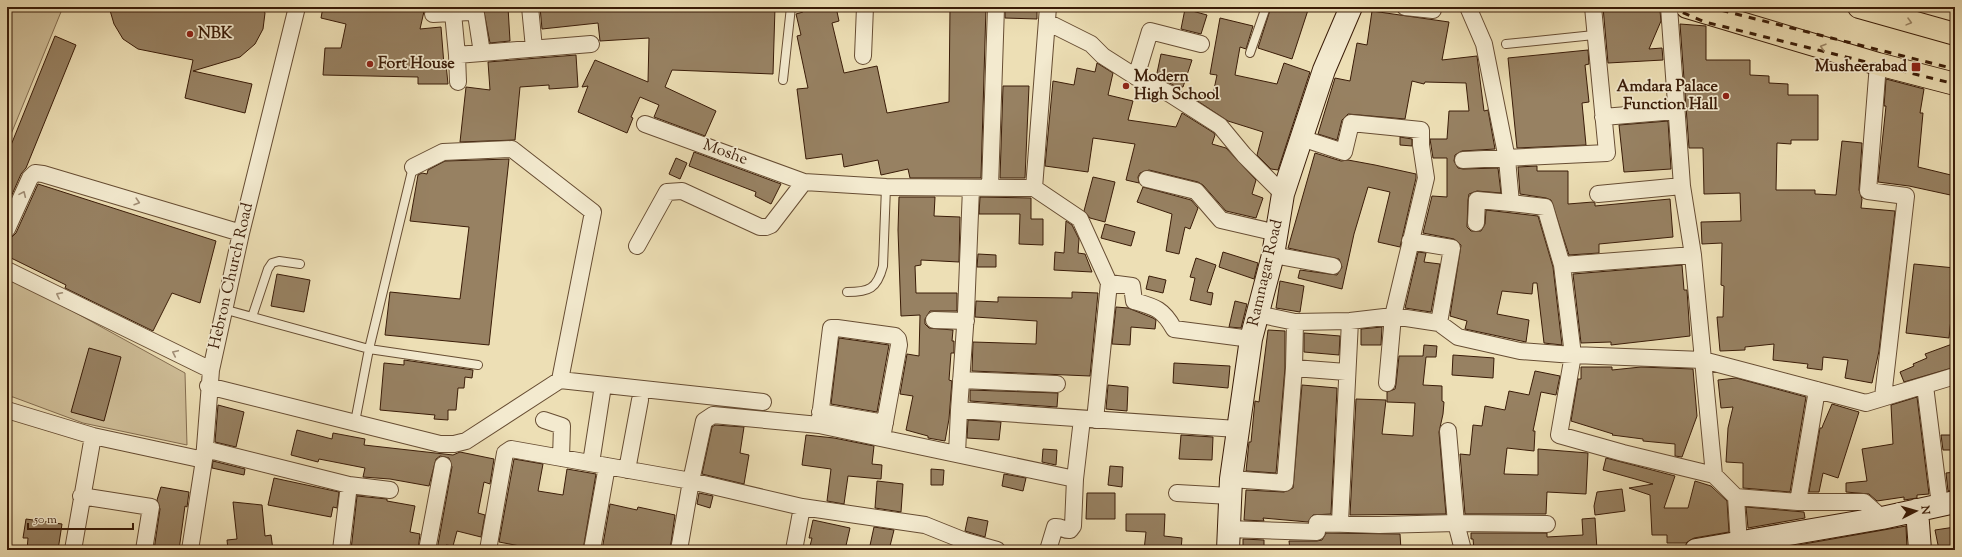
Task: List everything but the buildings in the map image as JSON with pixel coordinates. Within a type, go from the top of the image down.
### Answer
[{"type":"main road","name":"Ramnagar Road","points":[[1227,540],[1230,487],[1251,339],[1273,255],[1283,194],[1324,70],[1351,7]]},
{"type":"main road","points":[[1687,7],[1878,64],[1955,84]]},
{"type":"main road","points":[[1858,7],[1955,34]]},
{"type":"main road","points":[[1696,550],[1764,544],[1948,503]]},
{"type":"main road","points":[[1917,510],[1920,550]]},
{"type":"street","name":"Hebron Church Road","points":[[190,550],[204,455],[210,370],[241,233],[297,7]]},
{"type":"street","points":[[530,7],[534,48]]},
{"type":"street","points":[[863,56],[865,7]]},
{"type":"street","points":[[990,187],[996,7]]},
{"type":"street","points":[[1405,7],[1433,10]]},
{"type":"street","points":[[1468,7],[1484,44],[1507,159],[1511,203]]},
{"type":"street","points":[[1463,160],[1607,153],[1594,35],[1593,7]]},
{"type":"street","points":[[1669,7],[1682,186],[1693,255],[1714,475]]},
{"type":"street","points":[[433,14],[470,12],[476,14],[482,53]]},
{"type":"street","points":[[453,13],[458,82]]},
{"type":"street","points":[[1048,14],[1091,44],[1103,56],[1136,77],[1170,94],[1220,126],[1244,155],[1283,194]]},
{"type":"street","points":[[1048,14],[1034,188],[1080,219],[1109,283],[1088,419],[1075,479],[1073,526],[1070,530],[1061,526],[1055,527],[1048,550]]},
{"type":"street","points":[[1136,77],[1150,31],[1201,44]]},
{"type":"street","points":[[457,55],[591,44]]},
{"type":"street","points":[[1878,64],[1868,191],[1906,196],[1883,397]]},
{"type":"street","points":[[1603,117],[1676,111]]},
{"type":"street","points":[[1301,138],[1344,152],[1351,123],[1421,130],[1421,145],[1426,178],[1393,316],[1387,383]]},
{"type":"street","name":"Moshe","points":[[645,124],[804,182],[886,187],[1034,188]]},
{"type":"street","points":[[414,167],[443,152],[512,149],[593,212],[560,380]]},
{"type":"street","points":[[7,229],[30,178],[35,174],[43,174],[241,233]]},
{"type":"street","points":[[1147,179],[1196,191],[1221,220],[1276,233]]},
{"type":"street","points":[[636,246],[667,192],[682,192],[760,227],[766,227],[771,225],[804,182]]},
{"type":"street","points":[[1598,194],[1682,186]]},
{"type":"street","points":[[957,454],[966,321],[971,188]]},
{"type":"street","points":[[1476,223],[1477,200],[1545,207],[1562,265],[1573,356],[1559,434],[1623,453],[1714,475],[1736,497],[1798,502],[1864,502],[1882,518]]},
{"type":"street","points":[[1410,241],[1452,248],[1439,323]]},
{"type":"street","points":[[1273,255],[1333,266]]},
{"type":"street","points":[[1562,265],[1693,255]]},
{"type":"street","points":[[7,270],[210,370]]},
{"type":"street","points":[[1109,283],[1132,286],[1134,301],[1157,308],[1174,329],[1251,339]]},
{"type":"street","points":[[1257,314],[1295,322],[1350,321],[1393,316],[1439,323],[1458,337],[1520,351],[1573,356],[1703,360],[1866,403],[1955,376]]},
{"type":"street","points":[[934,320],[966,321]]},
{"type":"street","points":[[1340,522],[1346,372],[1350,321]]},
{"type":"street","points":[[1177,493],[1285,483],[1294,368],[1295,322]]},
{"type":"street","points":[[819,418],[831,328],[895,336],[898,339],[899,345],[883,431]]},
{"type":"street","points":[[1294,368],[1346,372]]},
{"type":"street","points":[[208,386],[440,444],[466,442],[560,380],[574,380],[763,402]]},
{"type":"street","points":[[961,380],[1057,384]]},
{"type":"street","points":[[1925,386],[1948,503]]},
{"type":"street","points":[[1798,502],[1817,390]]},
{"type":"street","points":[[591,463],[602,392]]},
{"type":"street","points":[[627,470],[640,400]]},
{"type":"street","points":[[7,410],[93,436],[204,455],[349,484],[390,490]]},
{"type":"street","points":[[959,410],[1237,430]]},
{"type":"street","points":[[679,550],[704,421],[709,416],[819,418],[883,431],[957,454],[1075,479]]},
{"type":"street","points":[[544,420],[562,426],[561,458]]},
{"type":"street","points":[[1448,431],[1456,523],[1463,550]]},
{"type":"street","points":[[73,550],[81,496],[93,436]]},
{"type":"street","points":[[488,550],[507,451],[511,449],[691,482],[802,507],[925,525],[964,546],[997,550]]},
{"type":"street","points":[[426,550],[443,465]]},
{"type":"street","points":[[592,550],[607,466]]},
{"type":"street","points":[[341,550],[349,484]]},
{"type":"street","points":[[81,496],[151,507],[144,550]]},
{"type":"street","points":[[1728,547],[1736,497]]},
{"type":"street","points":[[794,550],[802,507]]},
{"type":"street","points":[[1227,540],[1317,532],[1317,523],[1340,522],[1380,525],[1456,523],[1547,524]]},
{"type":"lane","points":[[783,80],[791,7]]},
{"type":"lane","points":[[1250,53],[1266,7]]},
{"type":"lane","points":[[1506,44],[1594,35]]},
{"type":"lane","points":[[355,422],[369,348],[414,167]]},
{"type":"lane","points":[[847,292],[864,292],[876,283],[880,276],[883,266],[886,187]]},
{"type":"lane","points":[[252,317],[268,269],[272,263],[279,261],[300,264]]},
{"type":"lane","points":[[223,309],[369,348],[478,365]]},
{"type":"shaded area","points":[[7,7],[63,7],[7,144]]},
{"type":"shaded area","points":[[7,275],[185,373],[187,445],[83,423],[13,397],[7,397]]},
{"type":"railway","points":[[1670,7],[1705,22],[1955,84]]},
{"type":"railway","points":[[1708,7],[1955,69]]},
{"type":"place","name":"NBK","points":[[190,34]]},
{"type":"place","name":"Fort House","points":[[370,64]]},
{"type":"place","name":"Musheerabad","points":[[1916,67]]},
{"type":"place","name":"Modern High School","points":[[1126,86]]},
{"type":"place","name":"Amdara Palace Function Hall","points":[[1726,96]]}]
